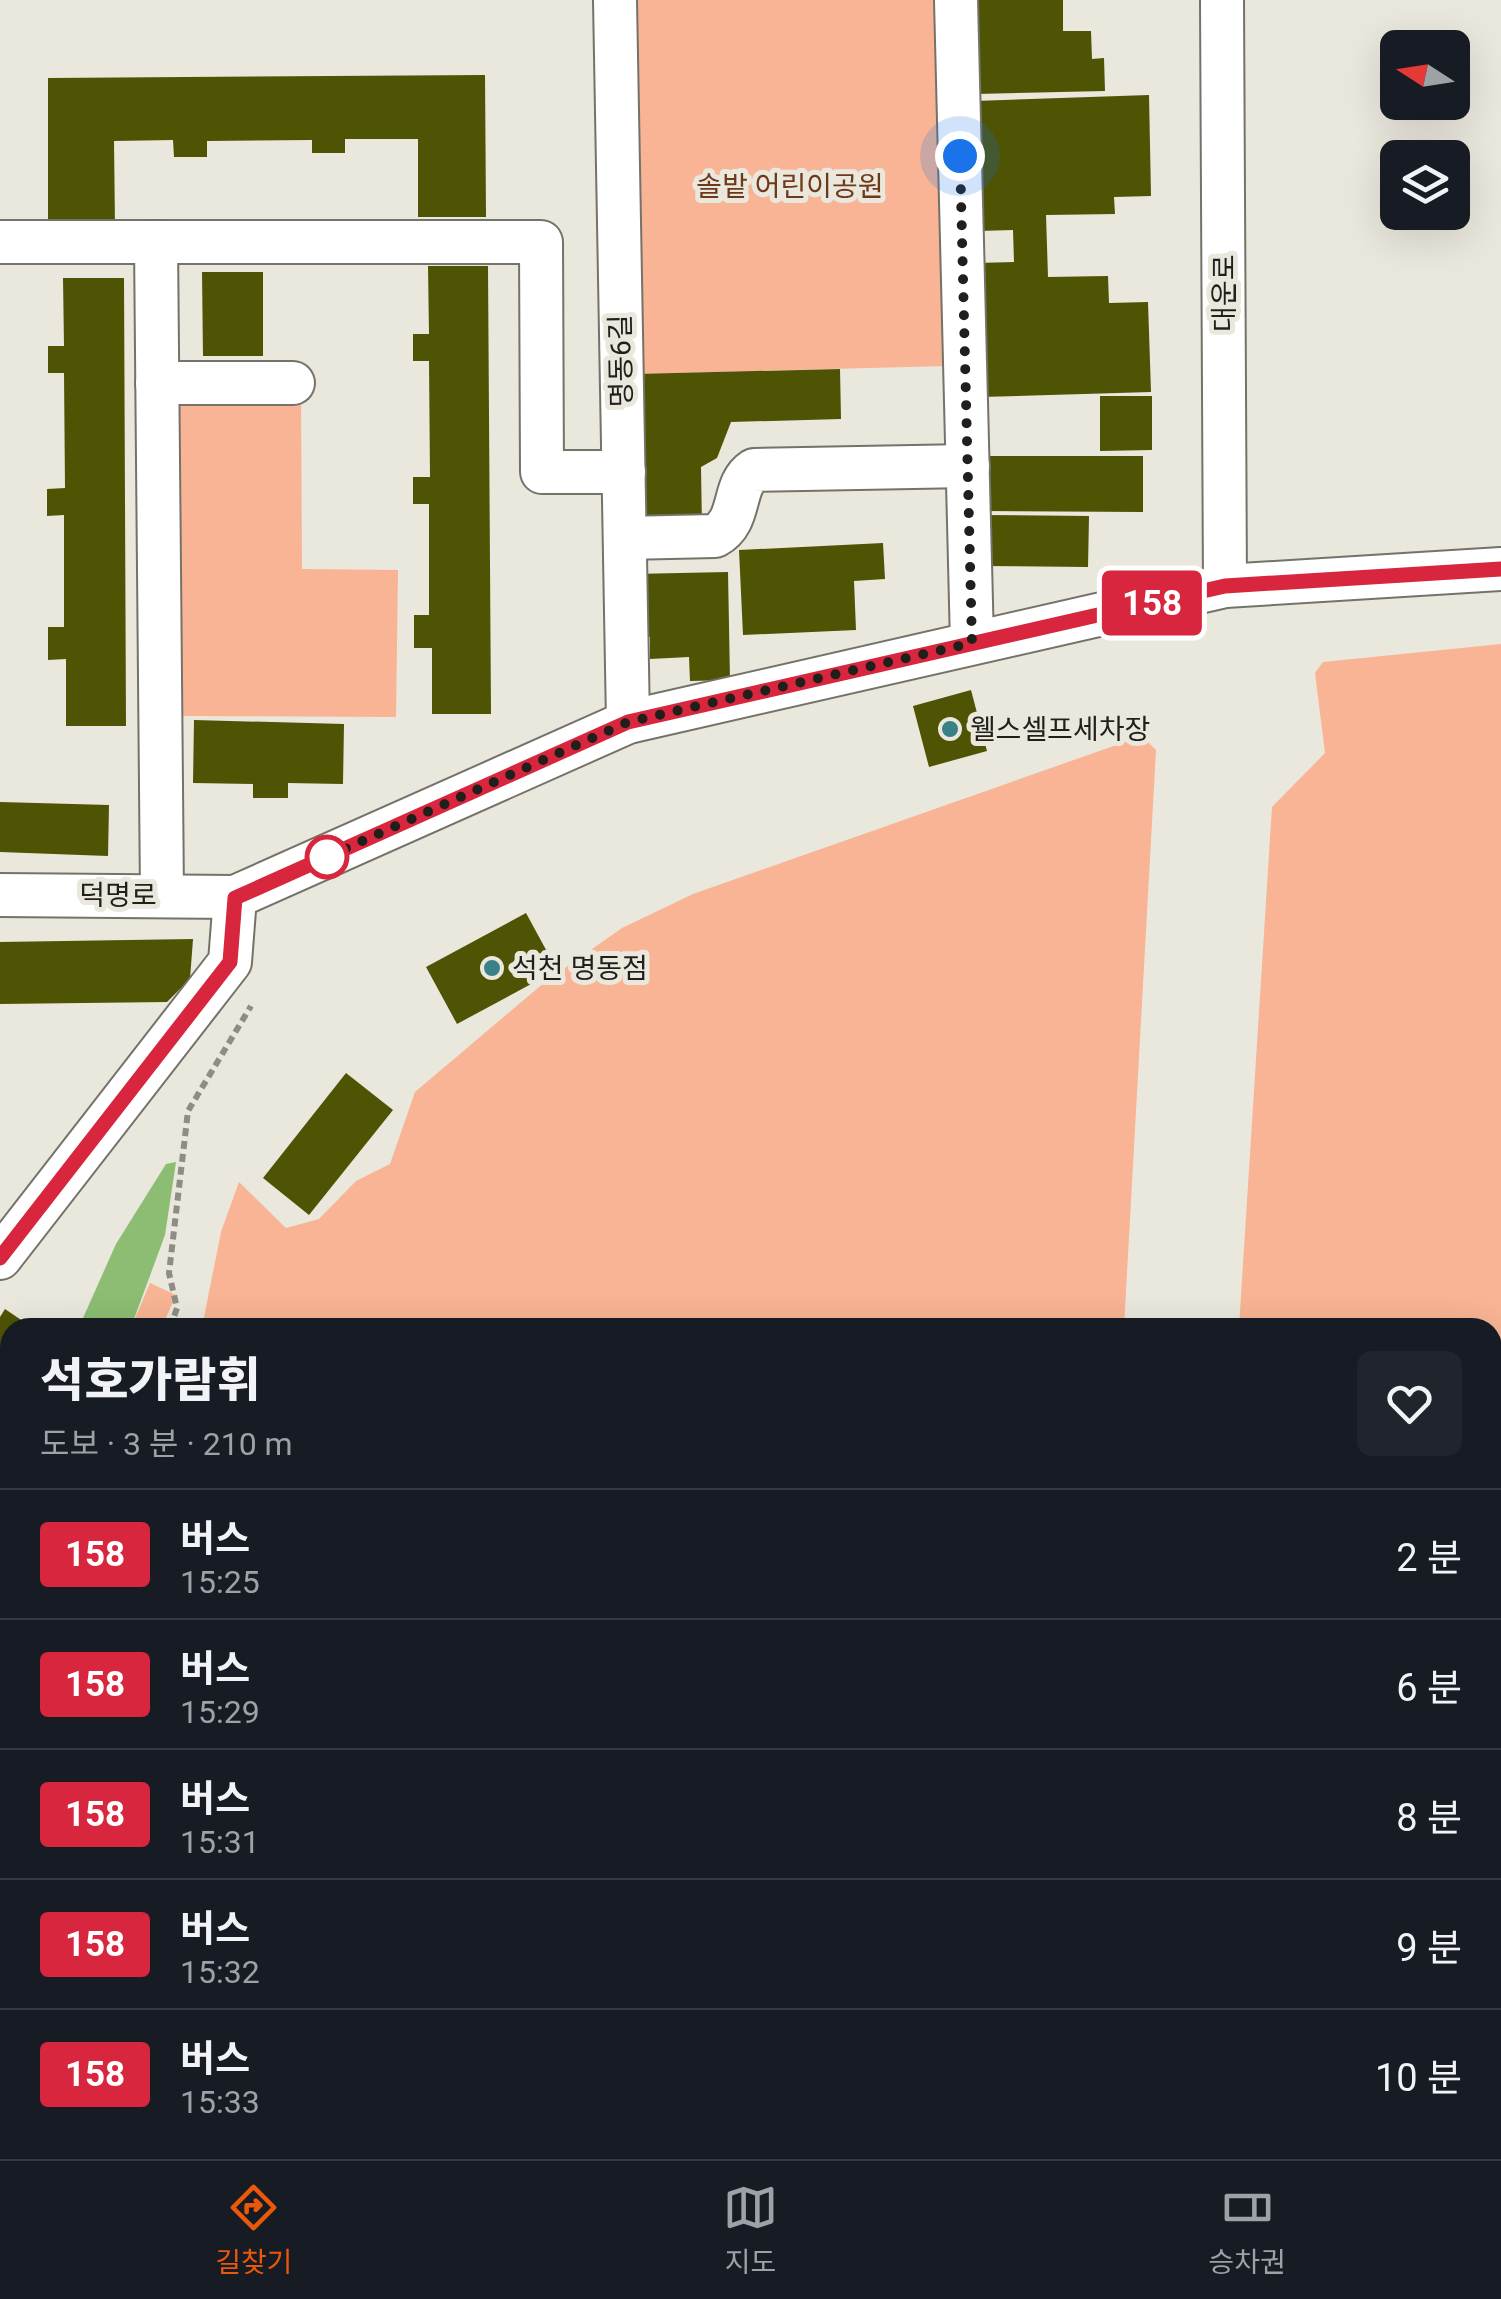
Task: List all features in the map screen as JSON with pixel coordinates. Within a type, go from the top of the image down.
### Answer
[{"type":"street","name":"명동6길","points":[[615,0],[628,722]]},
{"type":"street","points":[[956,0],[972,643]]},
{"type":"street","name":"대운로","points":[[1222,0],[1225,586]]},
{"type":"street","points":[[0,242],[541,242],[542,472],[624,472]]},
{"type":"street","points":[[156,242],[162,895]]},
{"type":"street","points":[[157,383],[293,384]]},
{"type":"street","points":[[625,538],[715,536],[726,530],[736,514],[744,478],[754,470],[968,466]]},
{"type":"street","name":"덕명로","points":[[0,895],[235,898],[628,722],[1225,586],[1501,569]]},
{"type":"street","points":[[0,1258],[230,962],[235,898]]},
{"type":"path","points":[[174,1318],[177,1308],[169,1273],[188,1111],[254,1000],[230,962]]},
{"type":"green space","name":"솔밭 어린이공원","points":[[634,0],[939,0],[947,366],[635,374]]},
{"type":"green space","points":[[178,402],[301,403],[302,569],[398,570],[396,717],[175,716]]},
{"type":"green space","points":[[1501,644],[1501,1318],[1240,1318],[1272,807],[1325,753],[1315,673],[1323,662]]},
{"type":"green space","points":[[1142,736],[1156,750],[1124,1318],[204,1318],[221,1232],[239,1182],[286,1228],[319,1219],[356,1181],[390,1164],[415,1092],[545,982],[622,928],[693,894]]},
{"type":"green space","points":[[150,1283],[176,1295],[166,1318],[135,1318]]},
{"type":"shaded area","points":[[176,1162],[165,1235],[134,1318],[83,1318],[116,1244],[166,1164]]},
{"type":"building","points":[[974,0],[1063,0],[1063,31],[1091,31],[1092,59],[1104,58],[1105,91],[975,94]]},
{"type":"building","points":[[485,75],[486,217],[418,217],[418,139],[345,139],[345,153],[312,153],[312,140],[207,141],[207,157],[174,157],[173,140],[114,141],[115,229],[48,229],[48,78]]},
{"type":"building","points":[[1149,95],[1151,196],[1114,197],[1115,214],[1046,215],[1048,277],[1108,276],[1109,303],[1148,302],[1151,392],[980,397],[977,263],[1014,262],[1013,230],[978,231],[975,101]]},
{"type":"building","points":[[428,266],[488,266],[491,714],[432,714],[432,648],[414,648],[414,615],[429,615],[429,504],[413,504],[413,477],[430,477],[429,361],[413,361],[413,334],[429,334]]},
{"type":"building","points":[[202,272],[263,272],[263,356],[203,356]]},
{"type":"building","points":[[63,278],[124,278],[126,726],[66,726],[66,659],[48,660],[48,627],[64,627],[64,515],[47,516],[47,489],[65,488],[64,373],[48,373],[48,346],[64,346]]},
{"type":"building","points":[[840,369],[841,419],[731,422],[717,458],[701,467],[702,528],[639,530],[635,374]]},
{"type":"building","points":[[1100,396],[1152,396],[1152,450],[1100,451]]},
{"type":"building","points":[[987,456],[1143,456],[1143,512],[986,511]]},
{"type":"building","points":[[986,515],[1089,516],[1088,567],[985,566]]},
{"type":"building","points":[[883,543],[885,579],[854,581],[856,630],[743,635],[739,550]]},
{"type":"building","points":[[728,572],[730,680],[690,681],[689,657],[650,659],[650,637],[634,637],[633,574]]},
{"type":"building","name":"웰스셀프세차장","points":[[971,690],[987,751],[929,767],[913,706]]},
{"type":"building","points":[[194,720],[344,724],[343,784],[288,783],[288,798],[253,798],[253,784],[193,783]]},
{"type":"building","points":[[0,802],[109,805],[108,856],[0,852]]},
{"type":"building","name":"석천 명동점","points":[[526,913],[557,970],[457,1024],[426,967]]},
{"type":"building","points":[[193,939],[190,979],[167,1002],[0,1004],[0,942]]},
{"type":"building","points":[[346,1073],[393,1110],[309,1215],[263,1178]]},
{"type":"building","points":[[5,1309],[18,1318],[0,1318]]},
{"type":"bus line","name":"158","points":[[0,1258],[230,962],[235,898],[628,722],[1225,586],[1501,569]]},
{"type":"place","name":"웰스셀프세차장","points":[[950,729]]},
{"type":"place","name":"석천 명동점","points":[[492,968]]},
{"type":"route","points":[[327,857],[320,860],[628,722],[972,643],[960,156]]}]
